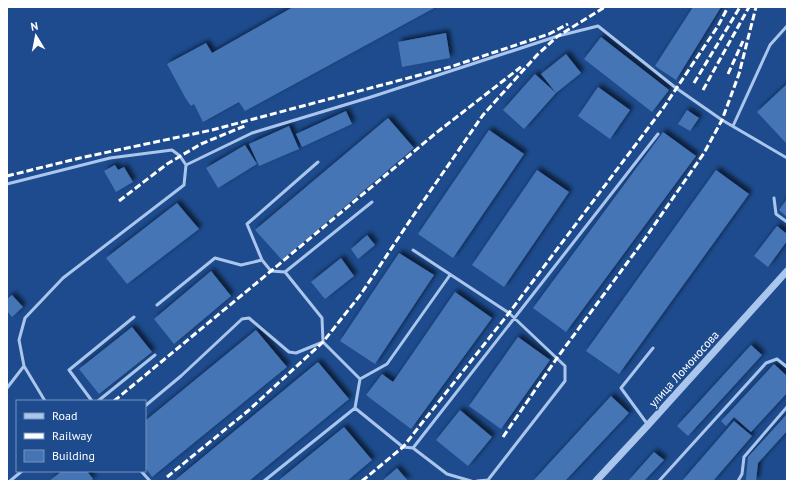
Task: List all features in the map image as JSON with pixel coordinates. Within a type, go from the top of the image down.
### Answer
[{"type":"street","name":"улица Ломоносова","points":[[596,481],[787,271]]},
{"type":"lane","points":[[186,165],[252,132],[371,97],[558,36],[598,26],[676,88],[722,120],[787,158]]},
{"type":"lane","points":[[733,126],[770,45],[787,26]]},
{"type":"lane","points":[[413,448],[658,134]]},
{"type":"lane","points":[[7,184],[110,158],[172,150],[180,156],[186,165],[184,185],[62,278],[25,318],[18,340],[24,366],[44,400]]},
{"type":"lane","points":[[318,162],[247,224],[262,260],[271,271],[284,272],[372,202]]},
{"type":"lane","points":[[774,198],[776,214],[787,222]]},
{"type":"lane","points":[[413,250],[515,318],[565,366],[565,381],[489,480],[477,481]]},
{"type":"lane","points":[[157,305],[215,258],[241,265],[262,260]]},
{"type":"lane","points":[[284,272],[322,318],[323,342],[360,379]]},
{"type":"lane","points":[[360,379],[387,364],[450,275]]},
{"type":"lane","points":[[91,400],[70,370],[134,317]]},
{"type":"lane","points":[[146,405],[181,376],[242,319],[249,318],[289,352],[296,353],[323,342]]},
{"type":"lane","points":[[648,425],[621,388],[653,348]]},
{"type":"lane","points":[[99,400],[155,355]]},
{"type":"lane","points":[[659,481],[766,363],[777,359],[787,367]]},
{"type":"lane","points":[[7,388],[24,366]]},
{"type":"lane","points":[[264,481],[356,408],[360,379]]},
{"type":"lane","points":[[738,481],[742,474],[744,457],[787,407]]},
{"type":"lane","points":[[356,408],[402,447],[413,448],[447,474],[471,481]]},
{"type":"lane","points":[[10,481],[21,472]]},
{"type":"lane","points":[[142,472],[150,481]]},
{"type":"building","points":[[293,7],[436,7],[245,111],[239,102],[203,122],[194,104],[191,106],[186,99],[167,64],[206,43],[212,53]]},
{"type":"building","points":[[693,7],[721,7],[676,80],[655,66]]},
{"type":"building","points":[[446,33],[450,58],[402,67],[398,42]]},
{"type":"building","points":[[601,37],[669,90],[652,112],[584,59]]},
{"type":"building","points":[[566,54],[581,73],[556,93],[541,74]]},
{"type":"building","points":[[535,74],[556,93],[524,129],[503,110]]},
{"type":"building","points":[[787,84],[787,144],[757,112]]},
{"type":"building","points":[[598,87],[630,110],[610,139],[578,116]]},
{"type":"building","points":[[687,110],[699,118],[690,131],[678,124]]},
{"type":"building","points":[[346,111],[352,124],[302,147],[296,134]]},
{"type":"building","points":[[388,118],[414,148],[282,260],[255,230]]},
{"type":"building","points":[[289,126],[299,149],[259,166],[249,144]]},
{"type":"building","points":[[489,130],[524,154],[453,258],[418,234]]},
{"type":"building","points":[[663,132],[696,156],[566,332],[533,308]]},
{"type":"building","points":[[245,145],[257,164],[218,188],[206,168]]},
{"type":"building","points":[[115,165],[118,170],[124,167],[133,182],[116,192],[104,171]]},
{"type":"building","points":[[537,170],[569,192],[504,287],[472,265]]},
{"type":"building","points":[[716,170],[749,194],[619,374],[586,351]]},
{"type":"building","points":[[787,199],[787,217],[779,210]]},
{"type":"building","points":[[177,203],[199,229],[127,284],[106,258]]},
{"type":"building","points":[[777,226],[787,234],[787,241],[768,267],[754,256]]},
{"type":"building","points":[[367,235],[375,245],[358,259],[351,249]]},
{"type":"building","points":[[399,253],[434,275],[375,364],[340,341]]},
{"type":"building","points":[[341,258],[354,276],[325,299],[311,282]]},
{"type":"building","points":[[211,271],[231,296],[174,344],[154,319]]},
{"type":"building","points":[[455,292],[492,318],[411,429],[366,395],[382,374],[393,382]]},
{"type":"building","points":[[12,295],[23,307],[12,317],[7,311],[7,299]]},
{"type":"building","points":[[132,327],[152,352],[99,394],[79,369]]},
{"type":"building","points":[[256,330],[287,367],[152,477],[146,468],[146,420]]},
{"type":"building","points":[[518,337],[550,360],[501,429],[469,406]]},
{"type":"building","points":[[751,345],[762,355],[688,436],[677,426]]},
{"type":"building","points":[[318,362],[349,399],[249,481],[174,481]]},
{"type":"building","points":[[774,364],[787,376],[787,393],[751,432],[734,417],[726,426],[721,421]]},
{"type":"building","points":[[611,396],[629,413],[565,481],[533,481]]},
{"type":"building","points":[[460,410],[492,437],[468,466],[436,440]]},
{"type":"building","points":[[787,414],[787,431],[758,463],[756,481],[745,481],[748,457]]},
{"type":"building","points":[[734,421],[752,436],[713,481],[682,481]]},
{"type":"building","points":[[344,427],[372,460],[347,481],[278,481]]},
{"type":"building","points":[[654,452],[664,460],[644,481],[628,481]]},
{"type":"building","points":[[397,468],[408,481],[382,481]]},
{"type":"building","points":[[61,472],[88,472],[93,479],[91,481],[49,481]]},
{"type":"railway","points":[[167,477],[249,410],[323,342],[361,294],[483,115],[537,55],[558,36],[605,7]]},
{"type":"railway","points":[[362,481],[403,447],[509,313],[664,107],[718,26],[728,7]]},
{"type":"railway","points":[[694,83],[740,7]]},
{"type":"railway","points":[[703,90],[749,7]]},
{"type":"railway","points":[[503,437],[557,358],[644,240],[704,153],[722,120],[739,74],[756,7]]},
{"type":"railway","points":[[7,176],[80,158],[212,130],[450,67],[549,34],[568,24]]},
{"type":"railway","points":[[728,74],[743,41]]},
{"type":"railway","points":[[115,400],[436,133],[521,67]]},
{"type":"railway","points":[[119,201],[167,164],[201,144],[247,125]]}]
